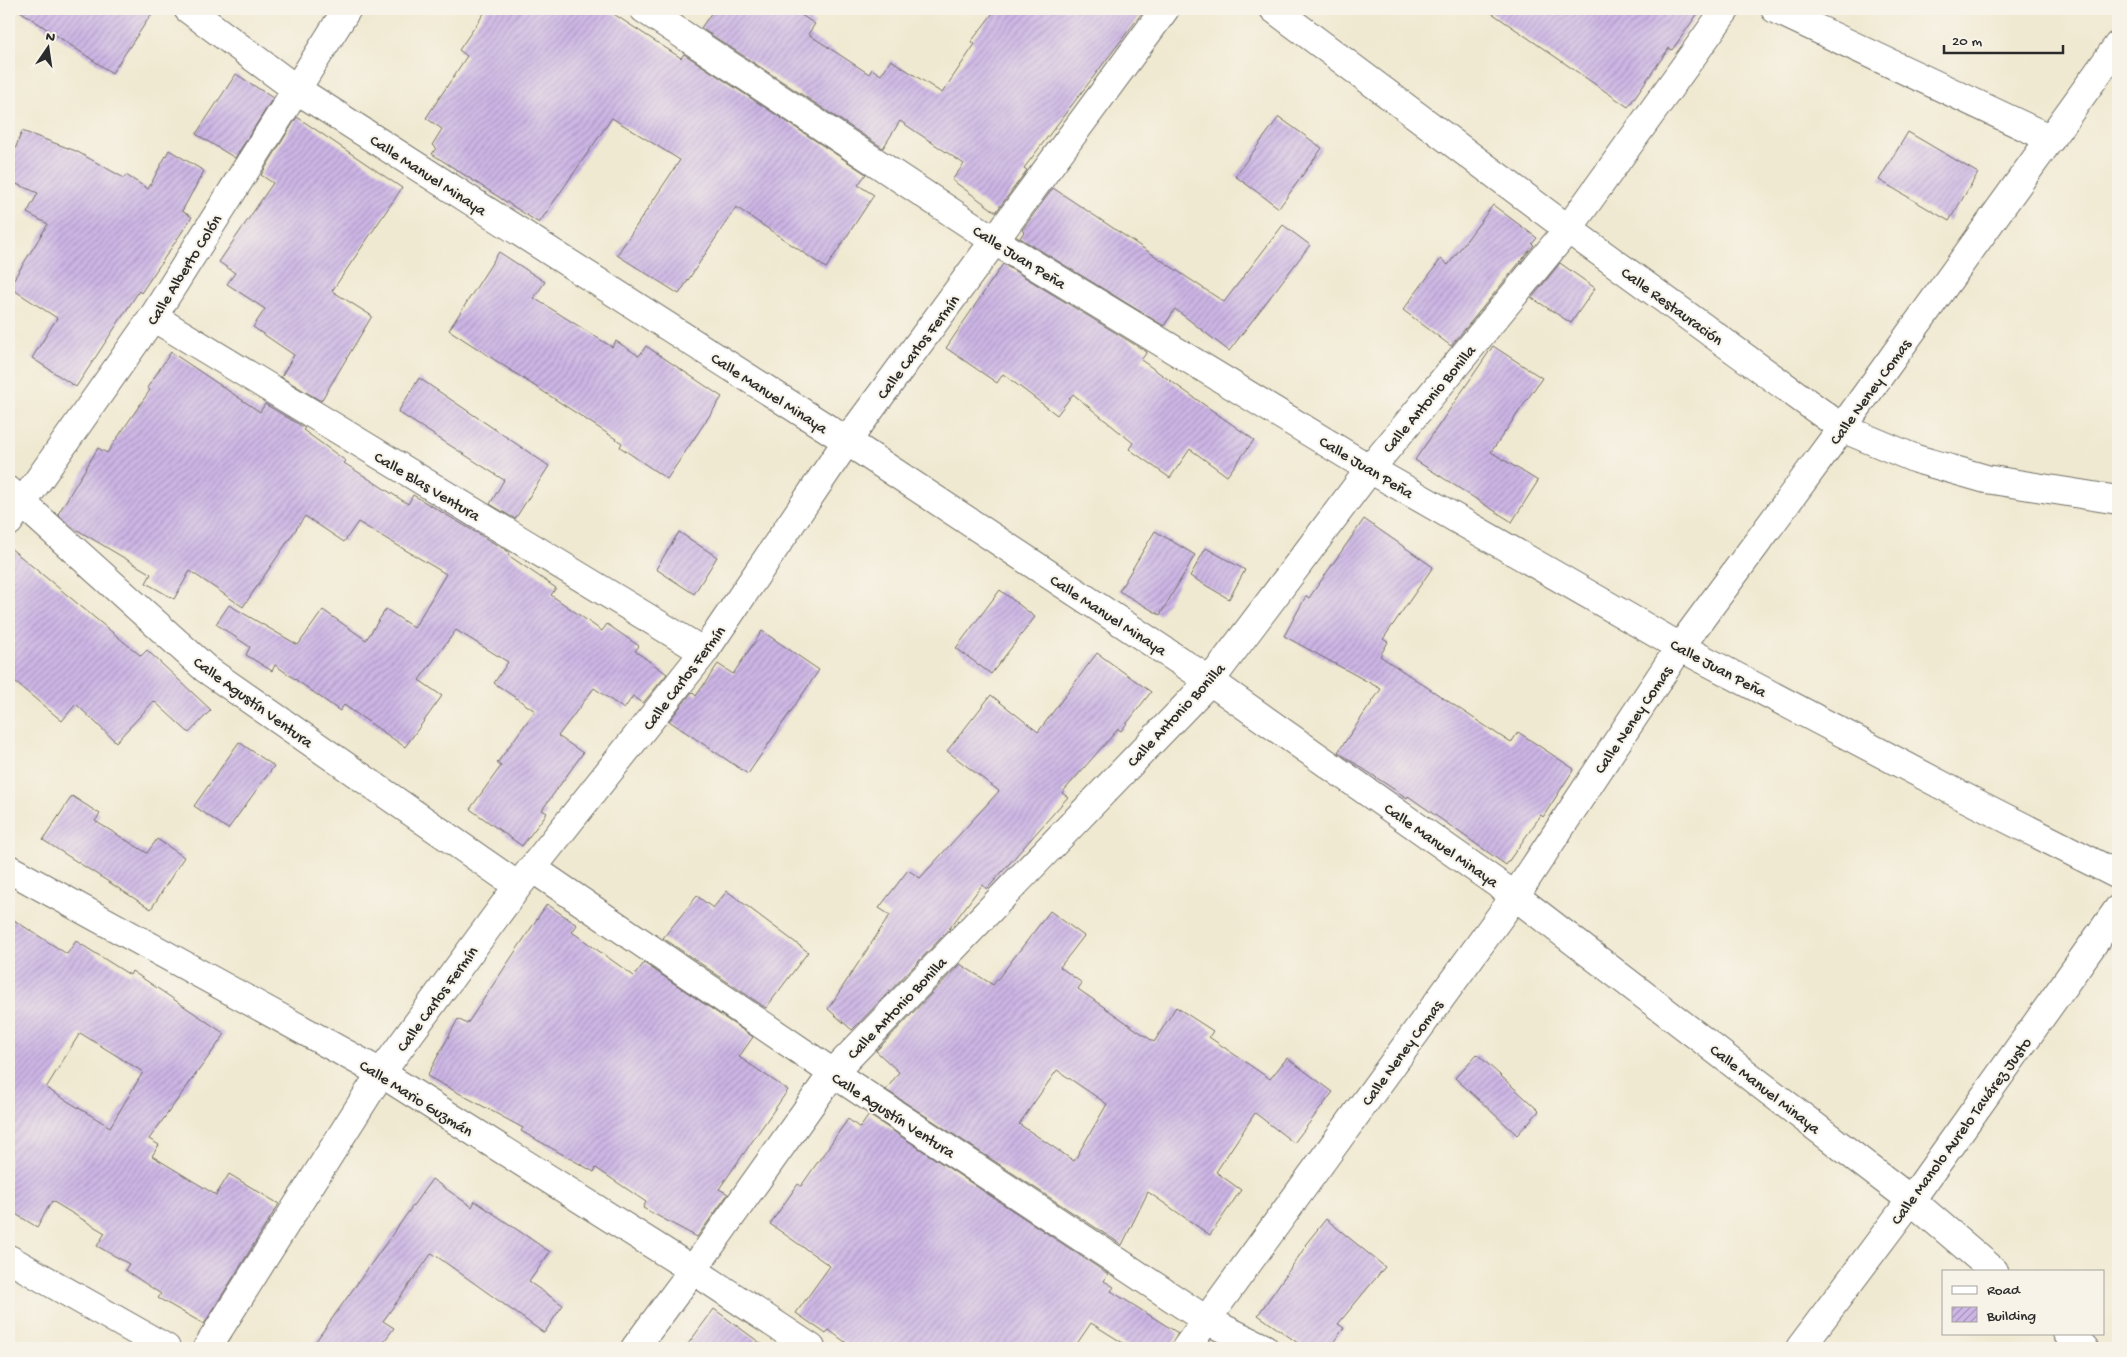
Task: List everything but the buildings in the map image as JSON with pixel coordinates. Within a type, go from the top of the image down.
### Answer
[{"type":"street","name":"Calle Manuel Minaya","points":[[188,9],[296,89],[847,441],[1210,681],[1515,896],[1910,1200],[1993,1270]]},
{"type":"street","name":"Calle Alberto Colón","points":[[14,506],[153,318],[347,9]]},
{"type":"street","name":"Calle Juan Peña","points":[[644,9],[995,242],[1370,469],[1680,647],[1968,799],[2118,875]]},
{"type":"street","name":"Calle Carlos Fermín","points":[[207,1348],[381,1073],[525,877],[704,652],[847,441],[995,242],[1164,9]]},
{"type":"street","name":"Calle Restauración","points":[[1274,9],[1568,229],[1842,428],[1916,459],[1986,479],[2118,500]]},
{"type":"street","name":"Calle Antonio Bonilla","points":[[635,1348],[833,1073],[1210,681],[1370,469],[1568,229],[1726,9]]},
{"type":"street","points":[[1775,9],[2051,139]]},
{"type":"street","name":"Calle Neney Comas","points":[[1186,1348],[1515,896],[1680,647],[1842,428],[2118,45]]},
{"type":"street","name":"Calle Blas Ventura","points":[[153,318],[704,652]]},
{"type":"street","name":"Calle Agustín Ventura","points":[[14,506],[206,670],[525,877],[833,1073],[1206,1320],[1264,1348]]},
{"type":"street","name":"Calle Mario Guzmán","points":[[9,869],[381,1073],[693,1270],[811,1348]]},
{"type":"street","name":"Calle Manolo Aurelo Tavárez Justo","points":[[1800,1348],[1910,1200],[2118,909]]},
{"type":"street","points":[[9,1259],[166,1348]]},
{"type":"street","points":[[2068,1334],[2084,1348]]}]
